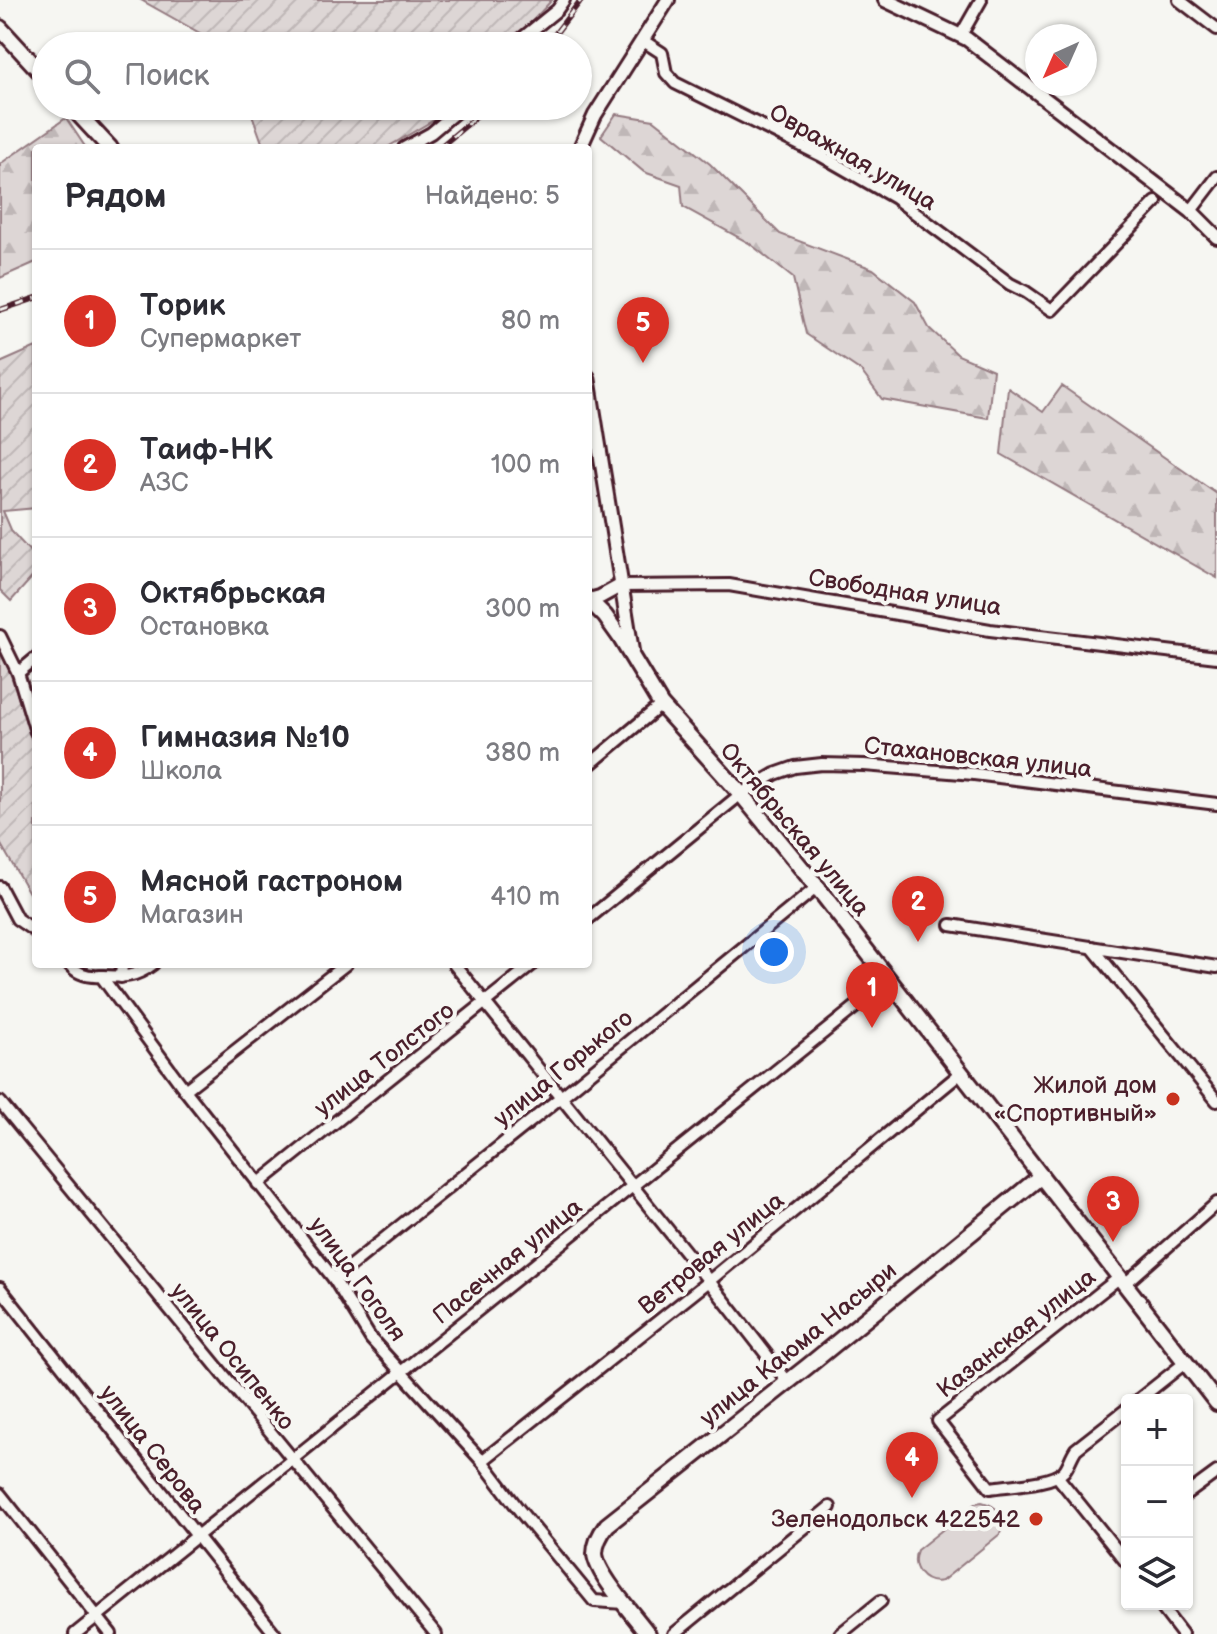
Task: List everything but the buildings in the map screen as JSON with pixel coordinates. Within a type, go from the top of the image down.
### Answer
[{"type":"main road","points":[[0,28],[32,63]]},
{"type":"main road","points":[[84,120],[106,144]]},
{"type":"main road","name":"Октябрьская улица","points":[[592,604],[605,616],[661,705],[741,794],[817,887],[1217,1403]]},
{"type":"main road","name":"улица Каюма Насыри","points":[[625,1603],[603,1573],[595,1554],[597,1541],[607,1525],[1041,1176]]},
{"type":"main road","points":[[625,1603],[648,1634]]},
{"type":"street","points":[[530,32],[557,10],[564,0]]},
{"type":"street","points":[[582,144],[595,115],[668,0]]},
{"type":"street","points":[[885,0],[961,35],[1191,211],[1217,237]]},
{"type":"street","points":[[961,35],[981,0]]},
{"type":"street","points":[[1179,0],[1217,29]]},
{"type":"street","name":"Овражная улица","points":[[642,40],[662,53],[666,73],[675,83],[820,155],[895,198],[1010,284],[1052,310],[1156,202]]},
{"type":"street","points":[[411,144],[446,120]]},
{"type":"street","points":[[1191,211],[1217,177]]},
{"type":"street","name":"Октябрьская улица","points":[[592,403],[634,663]]},
{"type":"street","name":"Свободная улица","points":[[592,599],[620,586],[729,585],[990,630],[1217,657]]},
{"type":"street","points":[[0,636],[18,673],[32,719]]},
{"type":"street","points":[[18,673],[32,661]]},
{"type":"street","points":[[592,763],[661,705]]},
{"type":"street","name":"Стахановская улица","points":[[741,794],[775,774],[795,767],[822,764],[974,774],[1217,804]]},
{"type":"street","points":[[592,916],[741,794]]},
{"type":"street","points":[[0,887],[17,919],[32,929]]},
{"type":"street","name":"улица Горького","points":[[334,1279],[817,887]]},
{"type":"street","points":[[951,925],[1217,967]]},
{"type":"street","points":[[1092,947],[1217,1101]]},
{"type":"street","points":[[72,968],[91,976],[121,977],[139,975],[148,968]]},
{"type":"street","points":[[121,977],[122,968]]},
{"type":"street","points":[[185,1090],[341,968]]},
{"type":"street","points":[[457,968],[788,1382]]},
{"type":"street","name":"улица Толстого","points":[[258,1184],[528,968]]},
{"type":"street","name":"улица Гоголя","points":[[101,976],[185,1090],[334,1279],[371,1339],[482,1461],[594,1601],[625,1603]]},
{"type":"street","name":"Пасечная улица","points":[[75,1634],[889,980]]},
{"type":"street","name":"Ветровая улица","points":[[482,1461],[709,1281],[961,1073]]},
{"type":"street","name":"улица Осипенко","points":[[0,1102],[436,1634]]},
{"type":"street","name":"Казанская улица","points":[[1057,1476],[990,1488],[938,1421],[1122,1281],[1217,1203]]},
{"type":"street","name":"улица Серова","points":[[0,1288],[275,1634]]},
{"type":"street","points":[[1146,1394],[1186,1362]]},
{"type":"street","points":[[1121,1414],[1076,1449],[1066,1469],[1057,1476],[1121,1556]]},
{"type":"street","points":[[1193,1490],[1217,1472]]},
{"type":"street","points":[[0,1494],[111,1634]]},
{"type":"street","points":[[674,1634],[830,1507]]},
{"type":"street","points":[[840,1634],[881,1601]]},
{"type":"street","points":[[1164,1610],[1182,1634]]},
{"type":"green space","points":[[141,0],[552,0],[522,32],[198,32]]},
{"type":"green space","points":[[616,114],[654,120],[710,164],[780,234],[873,269],[915,302],[929,328],[958,355],[993,370],[988,418],[882,399],[861,371],[806,334],[793,278],[749,243],[683,207],[681,185],[644,172],[601,136]]},
{"type":"green space","points":[[63,120],[67,120],[83,144],[32,144],[32,264],[0,278],[0,164]]},
{"type":"green space","points":[[254,120],[434,120],[393,144],[263,144]]},
{"type":"green space","points":[[32,349],[32,508],[3,511],[12,532],[32,554],[32,577],[11,601],[0,590],[0,363]]},
{"type":"green space","points":[[1062,386],[1217,494],[1217,578],[1001,454],[1008,388],[1043,412]]},
{"type":"green space","points":[[0,648],[32,739],[32,898],[0,843]]},
{"type":"green space","points":[[982,1502],[1000,1513],[1000,1534],[942,1581],[935,1582],[924,1577],[915,1563],[917,1550],[976,1503]]},
{"type":"railway","points":[[557,32],[581,0]]},
{"type":"railway","points":[[444,144],[472,120]]},
{"type":"railway","points":[[0,310],[32,299]]},
{"type":"place","name":"Мясной гастроном","points":[[643,363]]},
{"type":"place","name":"Таиф-НК","points":[[918,942]]},
{"type":"place","name":"Торик","points":[[872,1028]]},
{"type":"place","name":"Жилой дом «Спортивный»","points":[[1173,1099]]},
{"type":"place","name":"Октябрьская","points":[[1113,1242]]},
{"type":"place","name":"Гимназия №10","points":[[912,1498]]},
{"type":"place","name":"Зеленодольск 422542","points":[[1036,1519]]}]
